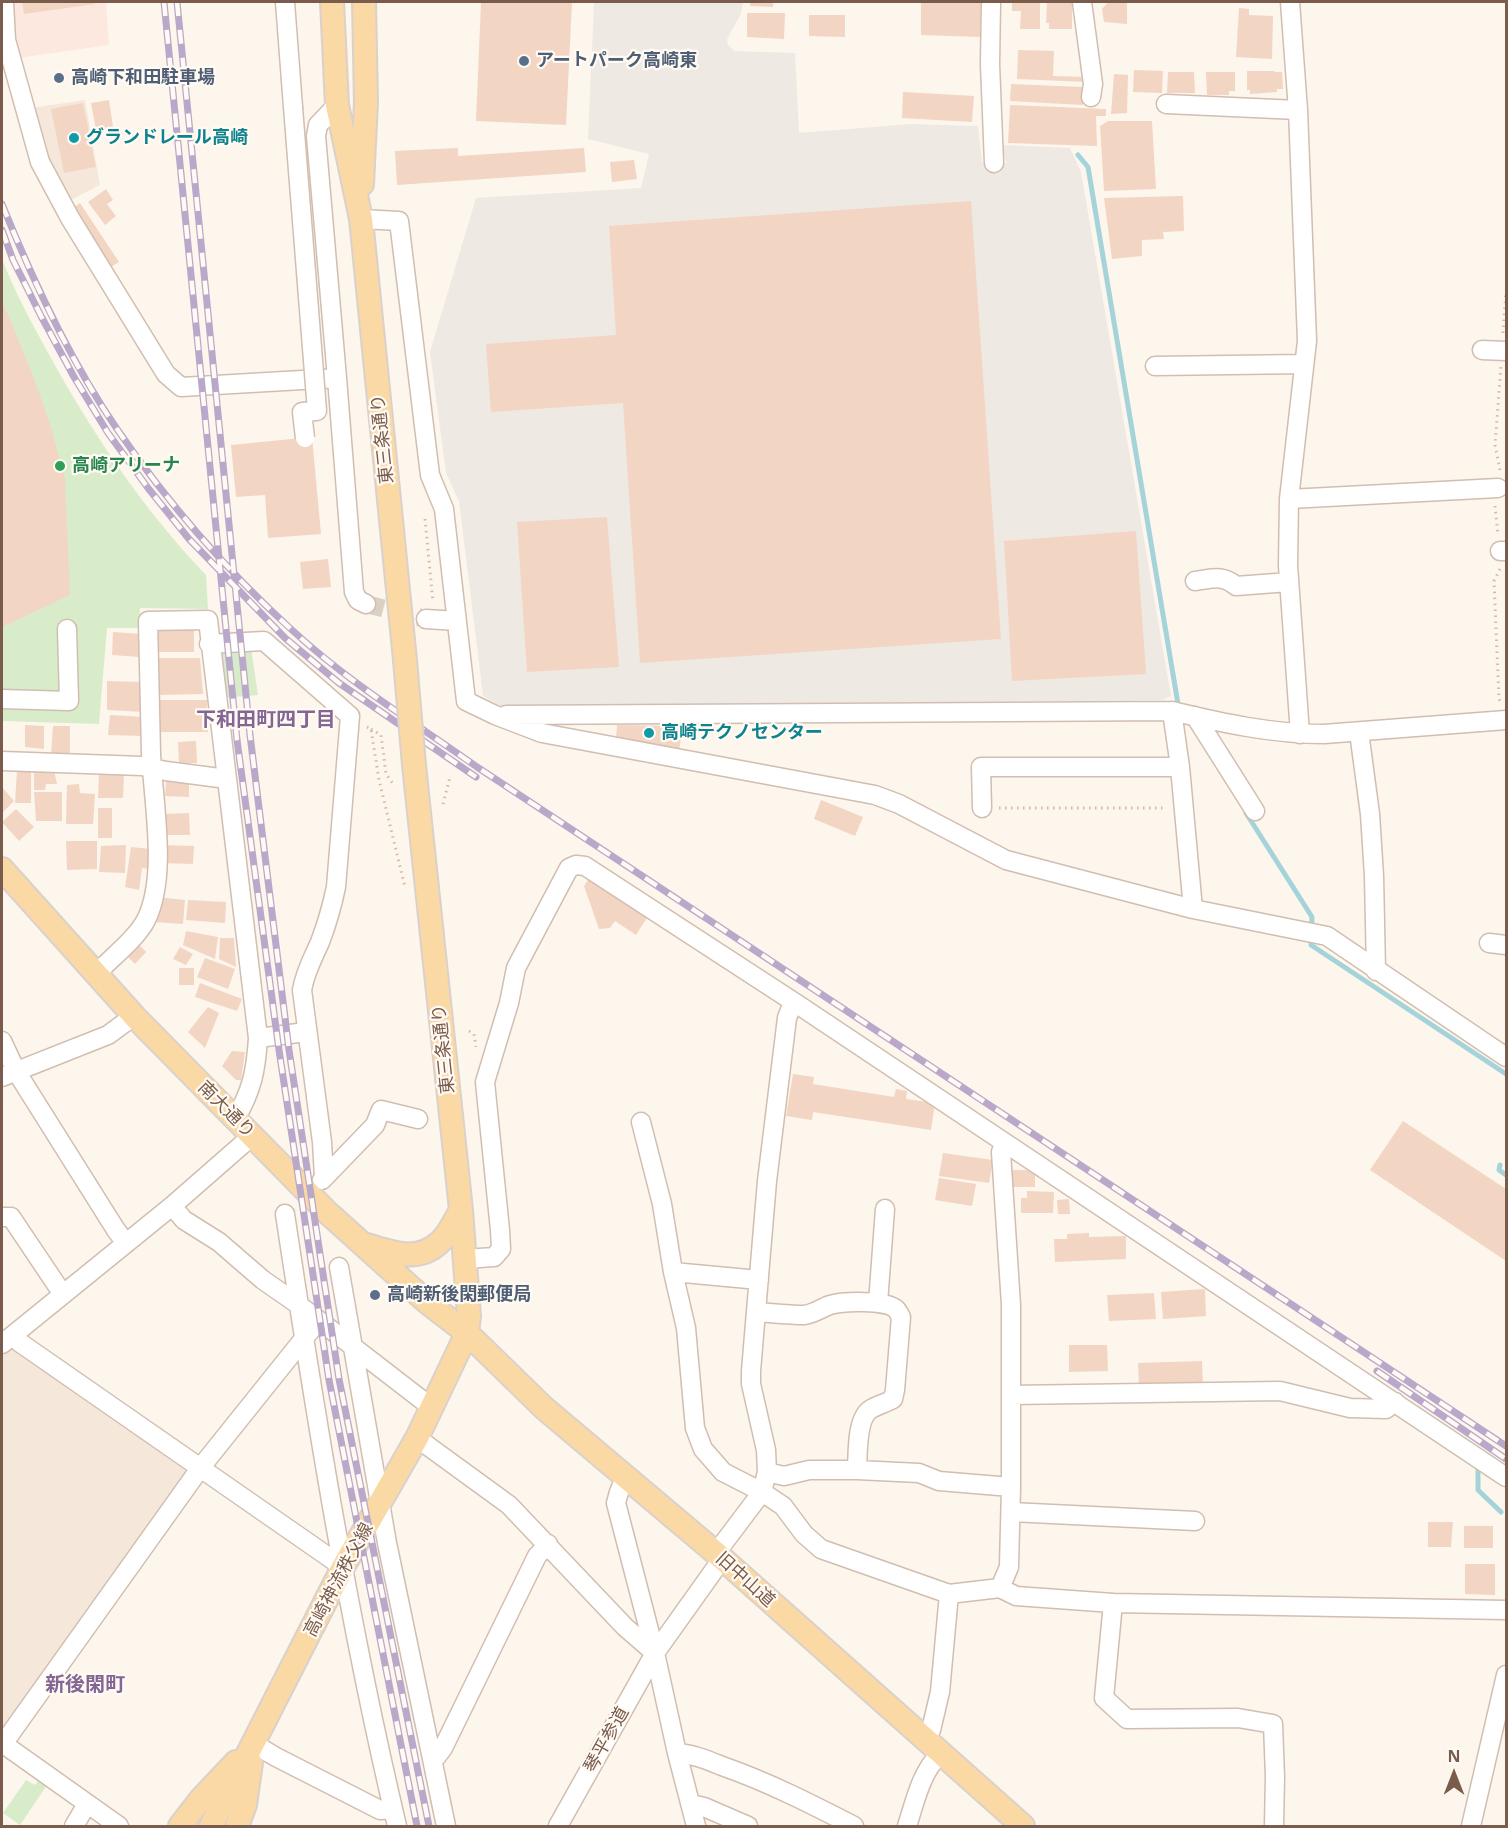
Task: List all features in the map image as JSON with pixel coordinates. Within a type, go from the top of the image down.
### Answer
[{"type":"main road","name":"東三条通り","points":[[332,2],[337,105],[361,219],[414,765],[461,1210],[469,1316],[467,1333]]},
{"type":"main road","name":"東三条通り","points":[[361,219],[366,102],[364,2]]},
{"type":"main road","name":"南大通り","points":[[2,869],[134,1016],[310,1194],[360,1243],[467,1333]]},
{"type":"main road","points":[[360,1243],[399,1255],[421,1254],[441,1241],[461,1210]]},
{"type":"main road","name":"高崎神流秩父線","points":[[211,1827],[343,1567],[417,1438],[467,1333]]},
{"type":"main road","name":"旧中山道","points":[[467,1333],[544,1408],[719,1556],[1023,1827]]},
{"type":"main road","points":[[180,1827],[201,1799],[254,1744]]},
{"type":"main road","points":[[237,1827],[244,1805],[254,1744]]},
{"type":"street","points":[[4,2],[6,40],[40,162],[70,218],[166,374],[181,387],[337,378]]},
{"type":"street","points":[[285,2],[317,411],[302,412],[305,438]]},
{"type":"street","points":[[991,2],[990,64],[994,163]]},
{"type":"street","points":[[1082,2],[1093,84],[1091,97]]},
{"type":"street","points":[[1290,2],[1298,110],[1306,340],[1289,500],[1289,582],[1300,734]]},
{"type":"street","points":[[1166,104],[1298,110]]},
{"type":"street","points":[[337,105],[318,125],[316,136],[354,592],[358,600],[366,604]]},
{"type":"street","points":[[361,219],[399,221],[430,475],[444,509],[466,701],[542,733],[875,795],[899,804],[1006,860],[1193,909],[1327,936],[1506,1058]]},
{"type":"street","points":[[1482,350],[1506,351]]},
{"type":"street","points":[[1155,366],[1304,364]]},
{"type":"street","points":[[1289,500],[1498,488]]},
{"type":"street","points":[[1195,581],[1222,578],[1236,586],[1289,582]]},
{"type":"street","points":[[430,619],[457,621]]},
{"type":"street","points":[[96,974],[144,923],[150,911],[156,873],[157,846],[148,621],[207,620],[258,1038],[253,1080],[246,1101],[235,1119]]},
{"type":"street","points":[[2,699],[69,701],[67,629]]},
{"type":"street","points":[[209,644],[264,641],[350,716],[336,887],[331,912],[305,974],[302,990],[322,1142],[324,1177]]},
{"type":"street","points":[[495,715],[1172,711],[1251,729],[1300,734],[1359,732],[1505,715]]},
{"type":"street","points":[[1172,711],[1180,767],[1193,909]]},
{"type":"street","points":[[1195,716],[1255,811]]},
{"type":"street","points":[[1359,732],[1370,814],[1376,971]]},
{"type":"street","points":[[2,761],[142,766],[227,779]]},
{"type":"street","points":[[982,808],[981,767],[1180,767]]},
{"type":"street","points":[[465,1259],[495,1257],[501,1249],[484,1082],[516,968],[569,868],[576,864],[585,866],[797,1004],[1506,1476]]},
{"type":"street","points":[[762,1492],[767,1472],[766,1450],[750,1384],[767,1180],[787,1018],[790,1010],[797,1004]]},
{"type":"street","points":[[9,1074],[108,1035],[134,1016]]},
{"type":"street","points":[[258,1038],[306,1032]]},
{"type":"street","points":[[2,1041],[9,1074],[125,1242]]},
{"type":"street","points":[[310,1194],[375,1125],[381,1110],[418,1119]]},
{"type":"street","points":[[640,1122],[662,1204],[673,1272],[686,1328],[695,1428],[703,1449],[723,1472],[762,1492],[783,1506],[804,1534],[821,1549],[950,1594],[1000,1588],[1016,1596],[1113,1603],[1506,1610]]},
{"type":"street","points":[[252,1136],[172,1206],[9,1338],[19,1342],[343,1567]]},
{"type":"street","points":[[1000,1588],[1010,1566],[1011,1512],[1011,1305],[1001,1152],[1004,1143]]},
{"type":"street","points":[[172,1206],[184,1220],[219,1242],[263,1280],[431,1407]]},
{"type":"street","points":[[878,1303],[885,1209]]},
{"type":"street","points":[[285,1214],[343,1567],[395,1818]]},
{"type":"street","points":[[2,1217],[11,1217],[62,1293]]},
{"type":"street","points":[[339,1268],[380,1504],[446,1827]]},
{"type":"street","points":[[673,1272],[759,1280]]},
{"type":"street","points":[[756,1312],[805,1315],[830,1305],[846,1303],[878,1303],[892,1306],[897,1310],[901,1317],[893,1399],[884,1405],[869,1409],[861,1423],[857,1470]]},
{"type":"street","points":[[119,1827],[2,1744],[201,1467],[318,1321]]},
{"type":"street","points":[[1011,1395],[1280,1391],[1350,1408],[1386,1409],[1395,1402]]},
{"type":"street","points":[[417,1438],[510,1505],[625,1627],[655,1653]]},
{"type":"street","points":[[767,1472],[784,1476],[810,1470],[919,1473],[939,1481],[1011,1487]]},
{"type":"street","points":[[625,1478],[616,1503],[655,1653],[696,1827]]},
{"type":"street","name":"琴平参道","points":[[558,1827],[655,1653],[762,1492]]},
{"type":"street","points":[[1011,1512],[1195,1521]]},
{"type":"street","points":[[432,1759],[442,1748],[537,1556],[548,1544]]},
{"type":"street","points":[[907,1827],[930,1763],[931,1730],[940,1692],[950,1594]]},
{"type":"street","points":[[1113,1603],[1104,1698],[1127,1719],[1238,1718],[1273,1724],[1274,1827]]},
{"type":"street","points":[[1471,1827],[1506,1676]]},
{"type":"street","points":[[254,1744],[395,1818]]},
{"type":"street","points":[[677,1753],[689,1754],[737,1771],[815,1806],[854,1827]]},
{"type":"street","points":[[74,1827],[87,1804]]},
{"type":"street","points":[[691,1804],[704,1807],[748,1827]]},
{"type":"path","points":[[425,515],[430,619]]},
{"type":"path","points":[[1503,551],[1500,569],[1494,581],[1498,699],[1505,715]]},
{"type":"path","points":[[350,716],[381,735],[386,774],[394,785]]},
{"type":"path","points":[[371,729],[379,780],[405,887]]},
{"type":"path","points":[[443,804],[450,777]]},
{"type":"path","points":[[982,808],[1183,808]]},
{"type":"shaded area","points":[[10,2],[106,2],[109,45],[18,58],[12,39]]},
{"type":"shaded area","points":[[594,2],[743,2],[741,14],[727,39],[728,45],[734,51],[795,53],[799,133],[911,124],[978,126],[982,163],[1007,163],[1000,145],[1070,148],[1081,172],[1171,696],[1163,700],[504,708],[483,696],[459,501],[446,473],[430,352],[476,198],[641,188],[649,154],[588,139]]},
{"type":"shaded area","points":[[85,100],[100,185],[67,202],[48,161],[31,108]]},
{"type":"shaded area","points":[[5,1348],[21,1350],[186,1468],[189,1477],[7,1727],[2,1727],[2,1350]]},
{"type":"green space","name":"高崎アリーナ","points":[[2,259],[40,338],[99,438],[160,523],[206,575],[208,609],[140,608],[140,628],[107,628],[99,724],[2,721]]},
{"type":"green space","points":[[251,648],[258,695],[222,698],[217,650]]},
{"type":"green space","points":[[26,1780],[35,1785],[39,1780],[47,1785],[20,1825],[3,1813]]},
{"type":"building","points":[[22,2],[95,2],[95,4],[24,14]]},
{"type":"building","name":"アートパーク高崎東","points":[[481,2],[572,2],[566,125],[476,121]]},
{"type":"building","points":[[750,2],[773,2],[773,7],[750,6]]},
{"type":"building","points":[[921,2],[981,2],[980,37],[921,35]]},
{"type":"building","points":[[1012,2],[1040,2],[1040,29],[1020,29],[1021,11],[1012,11]]},
{"type":"building","points":[[1047,2],[1072,2],[1072,29],[1049,29],[1049,23],[1046,23]]},
{"type":"building","points":[[1108,2],[1127,2],[1127,24],[1104,22],[1102,9]]},
{"type":"building","points":[[1239,8],[1249,9],[1249,15],[1273,16],[1272,59],[1236,57]]},
{"type":"building","points":[[747,13],[785,13],[784,39],[747,37]]},
{"type":"building","points":[[809,15],[845,15],[845,37],[809,36]]},
{"type":"building","points":[[1018,50],[1054,51],[1053,76],[1087,77],[1087,82],[1017,79]]},
{"type":"building","points":[[1134,70],[1163,71],[1162,93],[1133,92]]},
{"type":"building","points":[[1247,71],[1282,72],[1283,89],[1277,89],[1277,92],[1250,94],[1250,90],[1247,90]]},
{"type":"building","points":[[1168,72],[1194,72],[1195,93],[1167,93]]},
{"type":"building","points":[[1206,72],[1235,72],[1235,91],[1229,91],[1229,95],[1207,95]]},
{"type":"building","points":[[1114,74],[1128,75],[1127,113],[1111,114]]},
{"type":"building","points":[[1011,84],[1083,87],[1083,105],[1010,101]]},
{"type":"building","points":[[903,92],[974,96],[972,122],[902,118]]},
{"type":"building","points":[[109,100],[113,127],[96,130],[91,103]]},
{"type":"building","name":"グランドレール高崎","points":[[83,103],[96,167],[64,173],[51,109]]},
{"type":"building","points":[[1010,105],[1106,109],[1106,116],[1096,116],[1097,146],[1008,143]]},
{"type":"building","points":[[1108,121],[1152,121],[1156,189],[1104,191],[1100,126]]},
{"type":"building","points":[[458,148],[458,156],[584,148],[586,172],[397,185],[395,151]]},
{"type":"building","points":[[634,160],[637,179],[612,182],[610,162]]},
{"type":"building","points":[[106,189],[113,200],[107,204],[116,216],[105,225],[88,202]]},
{"type":"building","points":[[1183,196],[1184,231],[1163,232],[1164,239],[1142,240],[1142,256],[1112,259],[1104,198]]},
{"type":"building","points":[[971,201],[1001,639],[640,663],[623,403],[491,412],[486,344],[616,335],[609,226]]},
{"type":"building","points":[[80,203],[119,262],[111,267],[73,208]]},
{"type":"building","points":[[2,301],[32,373],[51,427],[65,480],[70,595],[2,627]]},
{"type":"building","points":[[312,437],[321,534],[268,538],[265,495],[236,497],[231,445]]},
{"type":"building","points":[[607,517],[619,667],[527,672],[517,522]]},
{"type":"building","points":[[1136,531],[1146,674],[1012,681],[1004,541]]},
{"type":"building","points":[[328,559],[331,587],[303,589],[300,562]]},
{"type":"building","points":[[194,624],[194,652],[157,652],[156,625]]},
{"type":"building","points":[[113,632],[141,634],[139,657],[112,655]]},
{"type":"building","points":[[157,658],[200,658],[203,694],[158,695]]},
{"type":"building","points":[[107,681],[145,682],[143,712],[107,710]]},
{"type":"building","points":[[159,700],[207,700],[208,732],[160,732]]},
{"type":"building","points":[[110,715],[144,717],[142,736],[108,735]]},
{"type":"building","points":[[25,725],[44,726],[44,749],[25,747]]},
{"type":"building","name":"高崎テクノセンター","points":[[617,725],[683,726],[679,751],[616,739]]},
{"type":"building","points":[[53,726],[70,726],[70,756],[51,755]]},
{"type":"building","points":[[196,741],[197,763],[179,764],[178,742]]},
{"type":"building","points":[[17,770],[31,770],[31,803],[15,803]]},
{"type":"building","points":[[34,770],[54,770],[57,784],[46,784],[45,790],[34,790]]},
{"type":"building","points":[[99,773],[124,773],[123,798],[98,798]]},
{"type":"building","points":[[166,780],[189,780],[189,797],[165,796]]},
{"type":"building","points":[[79,784],[80,793],[95,794],[93,824],[66,824],[67,785]]},
{"type":"building","points":[[2,787],[14,801],[2,813]]},
{"type":"building","points":[[34,792],[62,792],[62,821],[36,821]]},
{"type":"building","points":[[821,800],[863,817],[855,836],[814,819]]},
{"type":"building","points":[[98,808],[112,808],[112,838],[98,838]]},
{"type":"building","points":[[16,809],[34,827],[19,841],[2,822]]},
{"type":"building","points":[[189,813],[190,835],[164,835],[164,814]]},
{"type":"building","points":[[66,841],[97,841],[97,869],[67,870]]},
{"type":"building","points":[[126,845],[125,873],[99,872],[101,846]]},
{"type":"building","points":[[163,845],[194,846],[193,864],[162,863]]},
{"type":"building","points":[[131,847],[151,849],[151,869],[142,868],[139,890],[125,887]]},
{"type":"building","points":[[590,877],[648,916],[636,935],[615,921],[610,928],[599,929],[584,886]]},
{"type":"building","points":[[156,897],[185,900],[183,924],[153,922]]},
{"type":"building","points":[[188,900],[226,902],[225,923],[186,920]]},
{"type":"building","points":[[186,931],[218,937],[215,959],[183,945]]},
{"type":"building","points":[[220,938],[234,938],[236,967],[219,959]]},
{"type":"building","points":[[135,940],[146,952],[135,964],[123,952]]},
{"type":"building","points":[[180,947],[193,954],[186,965],[173,959]]},
{"type":"building","points":[[205,958],[235,969],[228,989],[197,977]]},
{"type":"building","points":[[179,968],[194,968],[194,985],[179,985]]},
{"type":"building","points":[[200,983],[242,999],[237,1011],[195,997]]},
{"type":"building","points":[[208,1007],[219,1013],[205,1048],[188,1032]]},
{"type":"building","points":[[232,1051],[245,1052],[241,1080],[236,1080],[222,1066]]},
{"type":"building","points":[[793,1074],[814,1077],[813,1084],[894,1097],[896,1089],[907,1091],[906,1099],[935,1103],[931,1130],[813,1112],[812,1120],[786,1116]]},
{"type":"building","points":[[1403,1121],[1506,1189],[1506,1261],[1370,1170]]},
{"type":"building","points":[[943,1153],[993,1160],[989,1183],[939,1176]]},
{"type":"building","points":[[1008,1170],[1035,1170],[1035,1187],[1007,1187]]},
{"type":"building","points":[[939,1178],[976,1184],[972,1206],[935,1200]]},
{"type":"building","points":[[1027,1191],[1054,1192],[1053,1213],[1021,1213],[1021,1198],[1027,1198]]},
{"type":"building","points":[[1069,1199],[1070,1214],[1058,1214],[1057,1200]]},
{"type":"building","points":[[1089,1233],[1089,1237],[1126,1236],[1126,1259],[1055,1262],[1054,1239],[1067,1239],[1067,1234]]},
{"type":"building","points":[[1205,1289],[1206,1316],[1163,1319],[1161,1292]]},
{"type":"building","points":[[1154,1293],[1156,1319],[1109,1321],[1107,1295]]},
{"type":"building","points":[[1069,1345],[1107,1345],[1108,1371],[1069,1372]]},
{"type":"building","points":[[1202,1361],[1203,1385],[1139,1388],[1138,1363]]},
{"type":"building","points":[[1428,1522],[1453,1522],[1451,1547],[1428,1547]]},
{"type":"building","points":[[1464,1526],[1493,1526],[1493,1548],[1464,1548]]},
{"type":"building","points":[[1465,1564],[1495,1564],[1495,1595],[1465,1594]]},
{"type":"waterway","points":[[1078,155],[1088,167],[1178,704],[1181,708]]},
{"type":"waterway","points":[[1246,813],[1312,917],[1311,945],[1506,1074]]},
{"type":"waterway","points":[[1500,1165],[1499,1170],[1506,1175]]},
{"type":"waterway","points":[[1478,1467],[1478,1490],[1501,1512]]},
{"type":"tunnel","points":[[366,604],[426,619]]},
{"type":"railway","points":[[164,2],[237,740],[279,1050],[329,1380],[417,1826]]},
{"type":"railway","points":[[177,2],[250,735],[289,1050],[339,1379],[429,1826]]},
{"type":"railway","points":[[2,204],[53,319],[83,375],[117,429],[156,483],[198,534],[244,584],[313,649],[382,702],[477,767],[1506,1446]]},
{"type":"railway","points":[[2,230],[13,260],[74,377],[108,433],[189,539],[285,638],[339,683],[476,777]]},
{"type":"railway","points":[[1377,1371],[1506,1459]]},
{"type":"place","name":"アートパーク高崎東","points":[[524,61]]},
{"type":"place","name":"高崎下和田駐車場","points":[[59,78]]},
{"type":"place","name":"グランドレール高崎","points":[[74,138]]},
{"type":"place","name":"高崎アリーナ","points":[[60,466]]},
{"type":"place","name":"高崎テクノセンター","points":[[649,733]]},
{"type":"place","name":"高崎新後閑郵便局","points":[[375,1295]]},
{"type":"district","name":"下和田町四丁目","points":[[266,720]]},
{"type":"district","name":"新後閑町","points":[[85,1685]]}]
